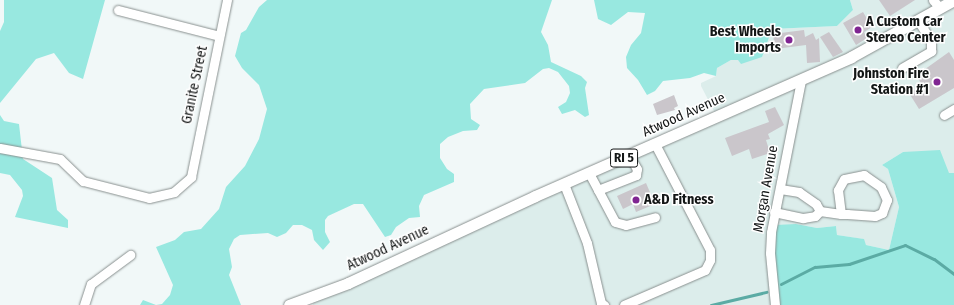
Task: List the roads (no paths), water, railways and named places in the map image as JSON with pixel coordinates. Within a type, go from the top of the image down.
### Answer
[{"type":"main road","name":"Atwood Avenue","points":[[289,305],[313,300],[564,184],[851,58],[918,20],[936,4],[953,3]]},
{"type":"street","name":"Granite Street","points":[[0,148],[60,159],[83,181],[149,198],[174,192],[191,177],[227,0]]},
{"type":"street","points":[[118,10],[220,36]]},
{"type":"street","points":[[902,68],[930,51],[931,41],[918,20]]},
{"type":"street","name":"Morgan Avenue","points":[[775,305],[770,252],[774,212],[780,189],[801,80]]},
{"type":"street","points":[[944,115],[954,109]]},
{"type":"street","points":[[624,305],[705,270],[710,260],[710,250],[655,144]]},
{"type":"street","points":[[598,190],[636,175],[637,169],[629,155]]},
{"type":"street","points":[[589,173],[614,222],[626,225],[655,217]]},
{"type":"street","points":[[820,211],[841,214],[875,216],[882,213],[887,200],[882,187],[864,175],[844,179],[838,190],[841,214]]},
{"type":"street","points":[[564,184],[587,243],[601,303],[604,305]]},
{"type":"street","points":[[780,189],[800,192],[816,204],[820,211]]},
{"type":"street","points":[[774,212],[803,218],[815,216],[820,211]]},
{"type":"street","points":[[84,305],[91,284],[130,255]]},
{"type":"waterway","points":[[781,284],[815,267],[849,264],[905,245],[934,259],[954,274]]},
{"type":"waterway","points":[[711,305],[766,292]]},
{"type":"place","name":"A Custom Car Stereo Center","points":[[858,30]]},
{"type":"place","name":"Best Wheels Imports","points":[[789,40]]},
{"type":"place","name":"Johnston Fire Station #1","points":[[937,82]]},
{"type":"place","name":"A&D Fitness","points":[[636,200]]}]
